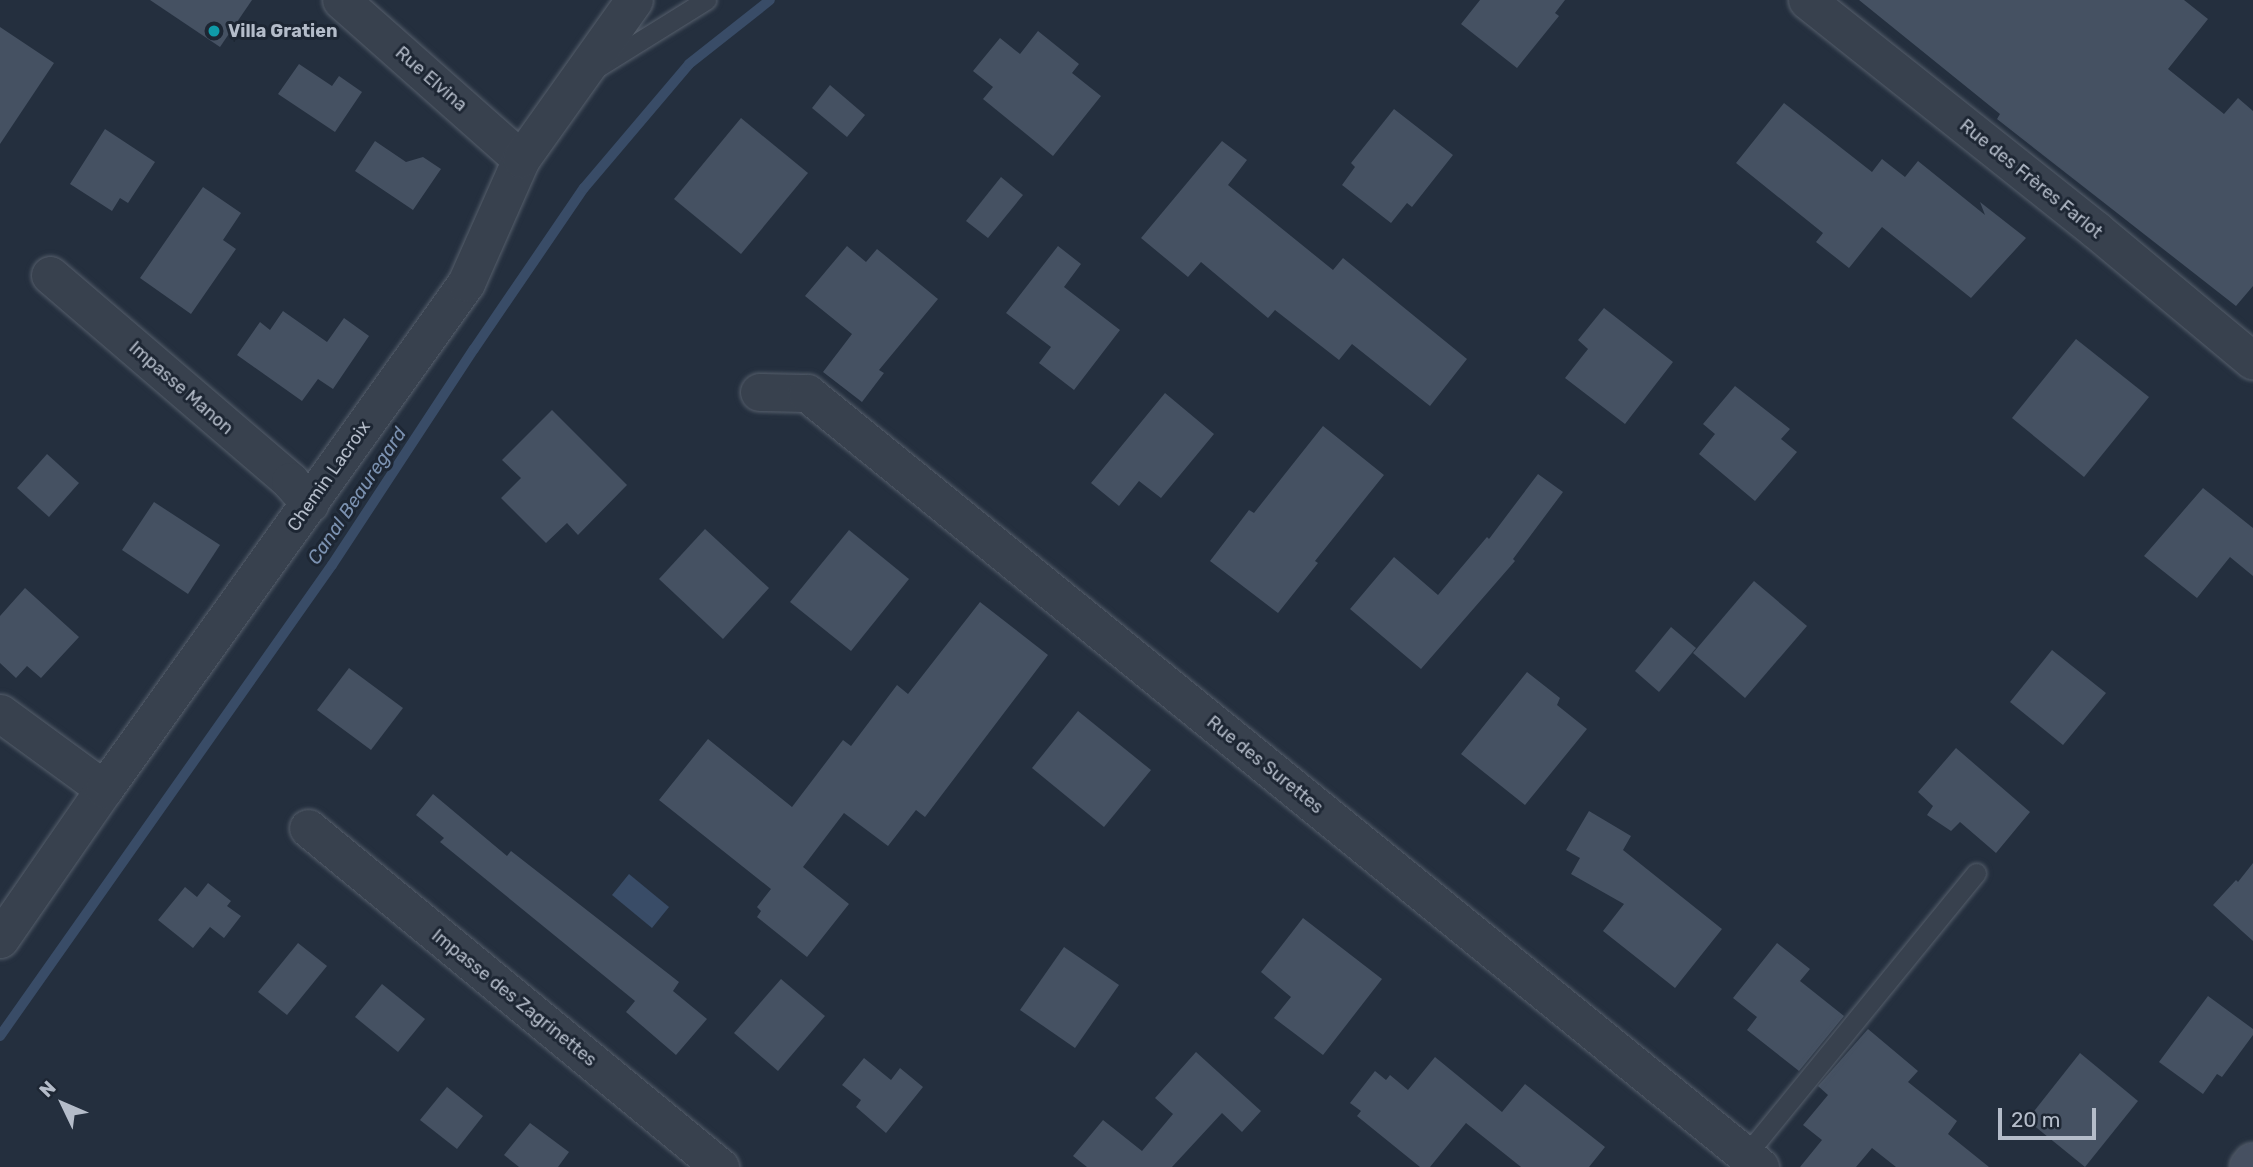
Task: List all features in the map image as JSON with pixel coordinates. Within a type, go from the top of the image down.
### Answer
[{"type":"main road","points":[[2249,1167],[2253,1162]]},
{"type":"street","name":"Rue Elvina","points":[[341,0],[521,159]]},
{"type":"street","name":"Chemin Lacroix","points":[[0,939],[466,283],[521,159],[635,0]]},
{"type":"street","name":"Rue des Frères Farlot","points":[[1807,0],[2096,230],[2253,361]]},
{"type":"street","name":"Impasse Manon","points":[[50,275],[289,481],[310,504]]},
{"type":"street","name":"Rue des Surettes","points":[[759,392],[807,393],[1753,1161]]},
{"type":"street","points":[[0,713],[104,789]]},
{"type":"street","name":"Impasse des Zagrinettes","points":[[308,828],[720,1167]]},
{"type":"lane","points":[[582,77],[706,0]]},
{"type":"lane","points":[[1753,1161],[1976,873]]},
{"type":"water","points":[[629,874],[669,907],[652,928],[612,895]]},
{"type":"building","name":"Villa Gratien","points":[[150,0],[252,0],[220,47]]},
{"type":"building","points":[[1480,0],[1565,0],[1555,13],[1559,16],[1517,68],[1461,24]]},
{"type":"building","points":[[1859,0],[2184,0],[2208,19],[2168,69],[2224,114],[2238,98],[2253,111],[2253,286],[2236,306],[1997,119],[2000,114]]},
{"type":"building","points":[[0,27],[54,63],[0,144]]},
{"type":"building","points":[[1038,31],[1079,64],[1072,73],[1101,96],[1053,156],[983,99],[993,87],[973,71],[1000,38],[1020,54]]},
{"type":"building","points":[[299,64],[332,86],[339,76],[362,92],[335,132],[278,94]]},
{"type":"building","points":[[830,85],[865,115],[847,137],[812,108]]},
{"type":"building","points":[[1784,103],[1872,172],[1882,159],[1905,177],[1918,161],[1985,215],[1980,202],[2026,238],[1971,298],[1882,227],[1849,268],[1816,242],[1823,233],[1736,163]]},
{"type":"building","points":[[1394,109],[1453,155],[1412,207],[1407,203],[1391,223],[1342,185],[1355,167],[1351,163]]},
{"type":"building","points":[[741,118],[808,173],[741,254],[674,199]]},
{"type":"building","points":[[105,129],[155,162],[128,203],[120,198],[112,211],[70,184]]},
{"type":"building","points":[[375,141],[406,162],[423,157],[441,169],[413,210],[355,171]]},
{"type":"building","points":[[1222,141],[1247,160],[1228,185],[1333,270],[1343,258],[1467,359],[1430,406],[1352,344],[1339,360],[1275,310],[1268,318],[1201,262],[1188,277],[1141,238]]},
{"type":"building","points":[[1001,177],[1023,195],[988,238],[966,221]]},
{"type":"building","points":[[203,187],[241,213],[223,240],[236,249],[191,314],[140,278]]},
{"type":"building","points":[[847,246],[866,262],[877,249],[938,299],[879,370],[884,373],[862,402],[823,372],[852,334],[805,296]]},
{"type":"building","points":[[1058,246],[1081,264],[1064,287],[1120,330],[1074,390],[1039,363],[1051,347],[1006,313]]},
{"type":"building","points":[[1604,308],[1673,362],[1625,424],[1565,378],[1588,349],[1578,340]]},
{"type":"building","points":[[283,311],[327,342],[344,318],[369,336],[333,389],[318,379],[302,401],[237,355],[260,322],[270,330]]},
{"type":"building","points":[[2076,339],[2149,397],[2084,477],[2012,418]]},
{"type":"building","points":[[1735,386],[1790,429],[1781,439],[1797,452],[1755,501],[1699,454],[1715,434],[1703,424]]},
{"type":"building","points":[[1165,393],[1214,434],[1161,498],[1139,481],[1119,506],[1091,483]]},
{"type":"building","points":[[552,410],[627,485],[578,535],[567,523],[546,543],[501,498],[521,478],[502,460]]},
{"type":"building","points":[[1323,426],[1384,475],[1315,561],[1318,563],[1278,613],[1210,561],[1249,510],[1254,513]]},
{"type":"building","points":[[47,454],[79,483],[49,517],[17,488]]},
{"type":"building","points":[[1538,474],[1563,492],[1513,559],[1515,561],[1421,669],[1350,609],[1394,557],[1438,595],[1487,537],[1489,539]]},
{"type":"building","points":[[2203,488],[2253,528],[2253,576],[2230,557],[2197,598],[2144,556]]},
{"type":"building","points":[[154,502],[220,545],[188,594],[122,550]]},
{"type":"building","points":[[705,529],[769,588],[723,639],[659,579]]},
{"type":"building","points":[[849,530],[909,579],[851,651],[790,602]]},
{"type":"building","points":[[1754,581],[1807,626],[1745,698],[1693,653]]},
{"type":"building","points":[[25,588],[79,637],[41,678],[27,666],[16,678],[0,663],[0,616]]},
{"type":"building","points":[[980,602],[1048,655],[925,817],[916,810],[888,846],[844,813],[803,867],[849,904],[807,957],[757,917],[761,911],[757,907],[771,889],[659,800],[708,739],[792,807],[843,740],[851,746],[897,685],[908,694]]},
{"type":"building","points":[[1671,627],[1696,648],[1659,692],[1635,671]]},
{"type":"building","points":[[2052,650],[2106,693],[2063,745],[2010,702]]},
{"type":"building","points":[[349,668],[403,708],[371,750],[317,710]]},
{"type":"building","points":[[1527,672],[1560,698],[1557,705],[1587,729],[1525,805],[1461,754]]},
{"type":"building","points":[[1078,711],[1151,770],[1104,827],[1032,768]]},
{"type":"building","points":[[1956,748],[2030,812],[1996,853],[1960,822],[1951,831],[1927,815],[1933,806],[1918,792]]},
{"type":"building","points":[[433,794],[507,856],[511,851],[679,982],[673,991],[707,1019],[676,1055],[626,1012],[635,1001],[440,842],[444,838],[416,815]]},
{"type":"building","points":[[1589,811],[1631,836],[1623,850],[1722,929],[1675,988],[1603,931],[1624,904],[1571,874],[1580,858],[1566,850]]},
{"type":"building","points":[[2253,863],[2253,941],[2213,905],[2236,880],[2238,882]]},
{"type":"building","points":[[208,883],[231,901],[227,906],[241,916],[224,938],[210,927],[193,948],[158,920],[185,887],[197,897]]},
{"type":"building","points":[[1303,918],[1382,979],[1323,1055],[1274,1018],[1291,997],[1261,972]]},
{"type":"building","points":[[298,943],[327,966],[287,1015],[258,992]]},
{"type":"building","points":[[1777,943],[1810,969],[1800,981],[1844,1016],[1799,1071],[1747,1030],[1757,1017],[1733,998]]},
{"type":"building","points":[[1064,947],[1119,985],[1075,1048],[1020,1010]]},
{"type":"building","points":[[781,979],[825,1016],[778,1071],[734,1033]]},
{"type":"building","points":[[382,984],[425,1019],[398,1052],[355,1017]]},
{"type":"building","points":[[2208,996],[2253,1029],[2253,1035],[2222,1077],[2217,1074],[2203,1094],[2159,1062]]},
{"type":"building","points":[[1868,1029],[1918,1071],[1908,1082],[1957,1121],[1948,1134],[1989,1167],[1896,1167],[1872,1148],[1856,1167],[1800,1167],[1822,1140],[1803,1125],[1828,1095],[1818,1086]]},
{"type":"building","points":[[1196,1052],[1261,1111],[1242,1132],[1222,1113],[1172,1167],[1087,1167],[1073,1156],[1103,1120],[1142,1151],[1173,1114],[1155,1098]]},
{"type":"building","points":[[2080,1053],[2138,1101],[2085,1167],[2027,1120]]},
{"type":"building","points":[[1435,1057],[1502,1112],[1525,1084],[1605,1147],[1589,1167],[1521,1167],[1466,1123],[1430,1167],[1420,1167],[1357,1116],[1361,1111],[1350,1103],[1375,1071],[1386,1080],[1390,1075],[1408,1090]]},
{"type":"building","points":[[864,1058],[891,1080],[900,1068],[923,1087],[886,1133],[856,1107],[861,1100],[842,1085]]},
{"type":"building","points":[[447,1087],[483,1116],[457,1149],[420,1120]]},
{"type":"building","points":[[530,1123],[569,1152],[558,1167],[519,1167],[504,1155]]},
{"type":"waterway","name":"Canal Beauregard","points":[[0,1036],[332,565],[584,188],[689,64],[770,0]]},
{"type":"place","name":"Villa Gratien","points":[[214,31]]}]
